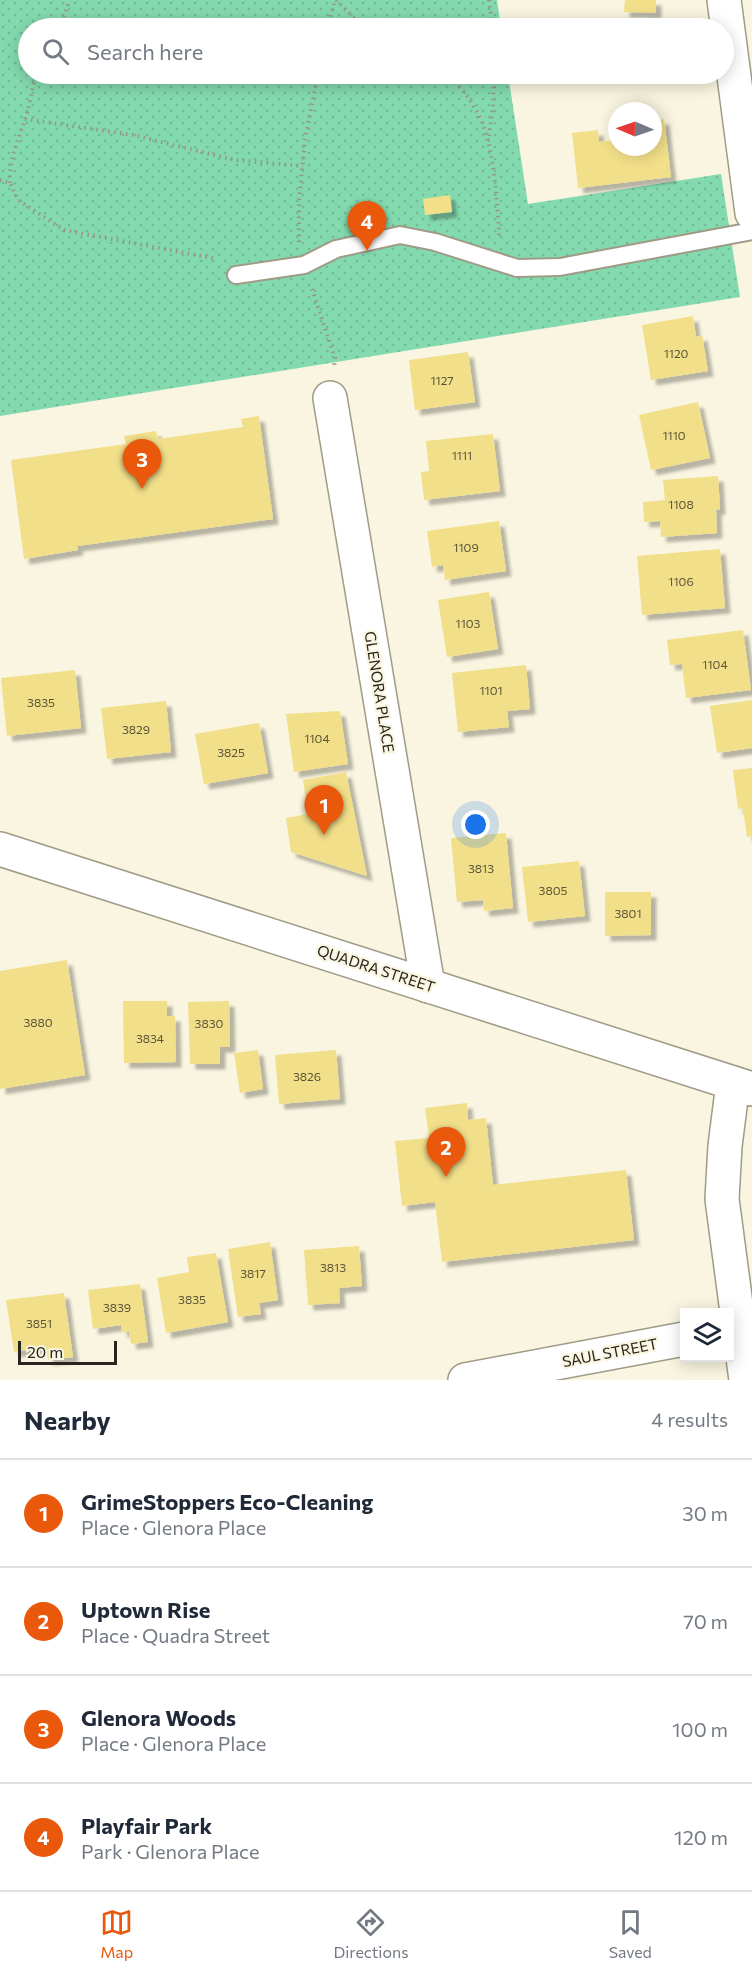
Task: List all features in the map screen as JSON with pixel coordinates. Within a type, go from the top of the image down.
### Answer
[{"type":"street","points":[[724,0],[726,18]]},
{"type":"street","points":[[734,76],[752,213]]},
{"type":"street","name":"GLENORA PLACE","points":[[330,398],[428,986]]},
{"type":"street","name":"QUADRA STREET","points":[[0,849],[742,1086]]},
{"type":"street","points":[[742,1086],[724,1146],[722,1199],[742,1269],[734,1330],[746,1380]]},
{"type":"street","name":"SAUL STREET","points":[[465,1380],[680,1340]]},
{"type":"lane","points":[[236,275],[304,265],[336,249],[400,235],[435,242],[517,268],[560,267],[752,231]]},
{"type":"path","points":[[63,18],[70,0]]},
{"type":"path","points":[[330,18],[336,0],[354,18]]},
{"type":"path","points":[[489,0],[492,18]]},
{"type":"path","points":[[34,84],[9,170],[10,183],[18,200],[64,230],[217,258],[236,275]]},
{"type":"path","points":[[316,84],[305,140],[297,237],[335,358]]},
{"type":"path","points":[[457,84],[466,93],[488,137],[493,157],[499,226],[498,263]]},
{"type":"path","points":[[488,137],[494,84]]},
{"type":"path","points":[[25,119],[133,135],[235,160],[303,166]]},
{"type":"path","points":[[0,180],[10,183]]},
{"type":"green space","points":[[0,0],[497,0],[500,18],[18,18],[18,84],[510,84],[528,204],[721,174],[740,297],[0,416]]},
{"type":"building","points":[[625,0],[656,0],[656,13],[624,12]]},
{"type":"building","points":[[662,119],[664,119],[671,177],[578,188],[572,133],[598,130],[599,142],[608,141],[608,156],[662,156]]},
{"type":"building","points":[[450,195],[452,212],[425,215],[423,199]]},
{"type":"building","points":[[693,316],[696,337],[702,335],[708,371],[651,380],[642,325]]},
{"type":"building","points":[[468,352],[475,402],[415,410],[409,360]]},
{"type":"building","points":[[698,402],[710,458],[651,470],[639,415]]},
{"type":"building","points":[[259,416],[273,519],[77,546],[78,550],[24,559],[11,460],[126,444],[124,436],[156,431],[158,439],[243,427],[241,419]]},
{"type":"building","points":[[493,434],[500,491],[424,500],[421,472],[429,471],[426,441]]},
{"type":"building","points":[[718,476],[720,509],[716,510],[717,533],[661,537],[660,521],[644,522],[643,502],[665,500],[663,480]]},
{"type":"building","points":[[499,521],[506,571],[445,580],[443,565],[432,567],[427,531]]},
{"type":"building","points":[[720,549],[725,608],[642,615],[637,556]]},
{"type":"building","points":[[489,592],[498,649],[447,657],[438,600]]},
{"type":"building","points":[[743,630],[751,690],[686,698],[682,664],[670,665],[667,640]]},
{"type":"building","points":[[526,665],[530,709],[507,711],[509,727],[458,732],[452,673]]},
{"type":"building","points":[[75,670],[81,728],[7,736],[1,678]]},
{"type":"building","points":[[752,700],[752,748],[717,753],[710,706]]},
{"type":"building","points":[[166,701],[171,752],[107,759],[101,708]]},
{"type":"building","points":[[340,711],[348,764],[294,772],[286,714]]},
{"type":"building","points":[[259,723],[268,773],[204,784],[195,734]]},
{"type":"building","points":[[752,768],[752,836],[747,837],[743,808],[738,809],[733,770]]},
{"type":"building","points":[[346,772],[367,876],[291,852],[286,818],[308,814],[303,780]]},
{"type":"building","points":[[506,833],[513,908],[484,911],[483,900],[457,902],[451,838]]},
{"type":"building","points":[[579,861],[585,916],[528,922],[522,867]]},
{"type":"building","points":[[605,892],[651,892],[651,935],[605,936]]},
{"type":"building","points":[[67,960],[85,1075],[0,1089],[0,971]]},
{"type":"building","points":[[123,1001],[167,1001],[167,1016],[175,1016],[176,1062],[124,1063]]},
{"type":"building","points":[[229,1001],[230,1047],[220,1047],[220,1064],[190,1064],[188,1002]]},
{"type":"building","points":[[258,1050],[263,1089],[240,1093],[234,1053]]},
{"type":"building","points":[[336,1050],[340,1099],[279,1104],[275,1055]]},
{"type":"building","points":[[467,1103],[468,1120],[486,1118],[493,1185],[626,1170],[634,1240],[442,1262],[435,1202],[402,1206],[395,1141],[429,1138],[425,1108]]},
{"type":"building","points":[[270,1242],[278,1300],[259,1303],[261,1314],[238,1317],[228,1249]]},
{"type":"building","points":[[359,1246],[362,1286],[339,1288],[340,1303],[308,1305],[304,1250]]},
{"type":"building","points":[[216,1253],[228,1322],[166,1333],[157,1278],[189,1272],[187,1257]]},
{"type":"building","points":[[140,1284],[148,1342],[131,1344],[129,1331],[122,1332],[121,1325],[93,1329],[88,1290]]},
{"type":"building","points":[[64,1293],[73,1357],[48,1360],[46,1347],[14,1352],[6,1300]]},
{"type":"place","name":"Playfair Park","points":[[367,251]]},
{"type":"place","name":"Glenora Woods","points":[[142,489]]},
{"type":"place","name":"GrimeStoppers Eco-Cleaning","points":[[324,835]]},
{"type":"place","name":"Uptown Rise","points":[[446,1177]]}]
